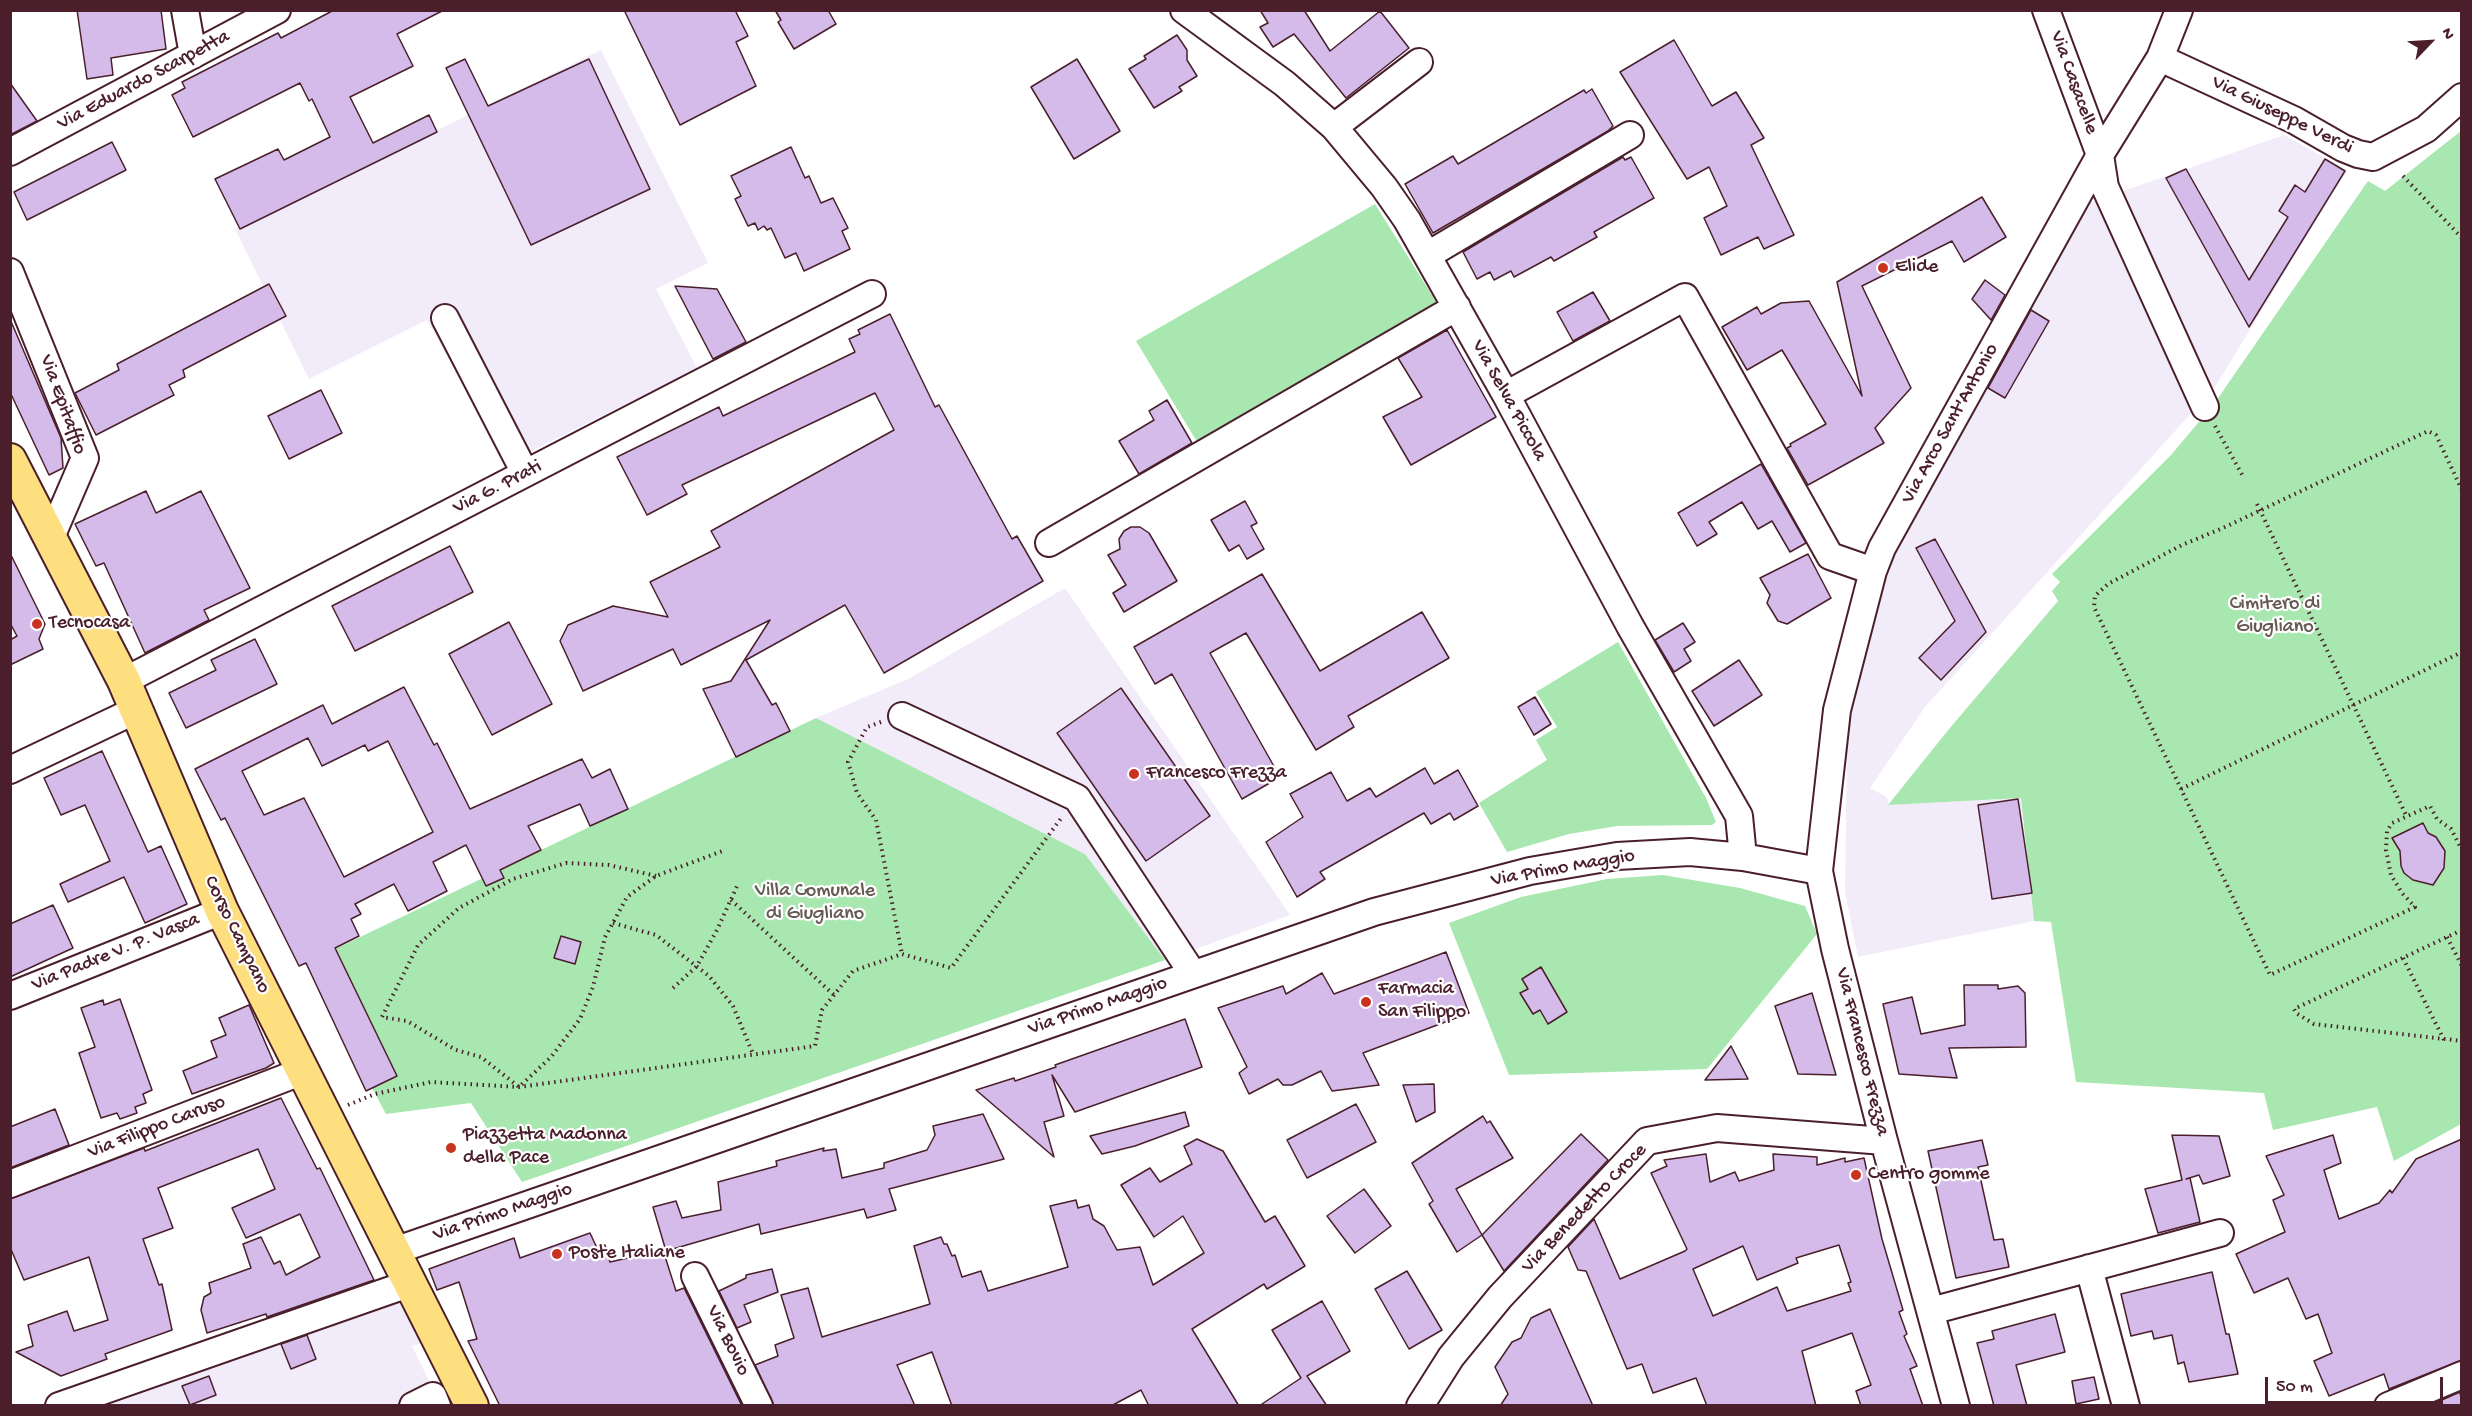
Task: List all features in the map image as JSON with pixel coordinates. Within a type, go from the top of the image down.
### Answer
[{"type":"main road","name":"Corso Campano","points":[[10,460],[124,681],[222,911],[472,1406]]},
{"type":"street","points":[[185,10],[193,55]]},
{"type":"street","name":"Via Eduardo Scarpetta","points":[[10,152],[276,10]]},
{"type":"street","name":"Via Selva Piccola","points":[[1184,10],[1285,84],[1334,127],[1384,187],[1428,255],[1630,626],[1739,816],[1743,857]]},
{"type":"street","name":"Via Casacelle","points":[[2046,10],[2100,154],[2105,187],[2205,407]]},
{"type":"street","name":"Via Arco Sant'Antonio","points":[[1819,871],[1837,710],[1873,571],[1882,548],[2100,154],[2160,58],[2179,10]]},
{"type":"street","name":"Via Giuseppe Verdi","points":[[2160,58],[2294,120],[2343,148],[2373,157],[2426,129],[2462,97]]},
{"type":"street","points":[[1334,127],[1419,62]]},
{"type":"street","points":[[1428,255],[1630,135]]},
{"type":"street","name":"Via Epitaffio","points":[[10,272],[85,458],[51,537]]},
{"type":"street","name":"Via G. Prati","points":[[124,681],[872,294]]},
{"type":"street","points":[[1506,395],[1685,297],[1830,556],[1873,571]]},
{"type":"street","points":[[1049,543],[1457,307]]},
{"type":"street","points":[[445,318],[525,473]]},
{"type":"street","points":[[10,770],[136,710]]},
{"type":"street","points":[[902,716],[1077,798],[1193,974]]},
{"type":"street","name":"Via Primo Maggio","points":[[394,1251],[1374,912],[1530,871],[1617,856],[1690,852],[1743,857],[1819,871]]},
{"type":"street","name":"Via Francesco Frezza","points":[[1819,871],[1835,949],[1884,1141],[1956,1406]]},
{"type":"street","name":"Via Padre V. P. Vasca","points":[[10,996],[222,911]]},
{"type":"street","name":"Via Filippo Caruso","points":[[10,1184],[303,1071]]},
{"type":"street","name":"Via Benedetto Croce","points":[[1420,1406],[1451,1357],[1500,1297],[1647,1141],[1717,1128],[1884,1141]]},
{"type":"street","points":[[1931,1311],[2220,1233]]},
{"type":"street","points":[[2089,1268],[2126,1406]]},
{"type":"street","name":"Via Bovio","points":[[695,1276],[759,1406]]},
{"type":"street","points":[[59,1406],[411,1283]]},
{"type":"street","points":[[2388,1406],[2462,1376]]},
{"type":"street","points":[[413,1406],[433,1396],[437,1406]]},
{"type":"path","points":[[2403,176],[2462,238]]},
{"type":"path","points":[[2205,407],[2244,478]]},
{"type":"path","points":[[2462,490],[2436,435],[2428,431],[2182,545],[2108,584],[2095,596],[2094,607],[2270,975],[2415,907],[2402,893],[2391,875],[2386,850],[2388,831],[2392,824],[2430,806],[2437,819],[2451,829],[2462,850]]},
{"type":"path","points":[[2257,504],[2407,817]]},
{"type":"path","points":[[2181,789],[2462,652]]},
{"type":"path","points":[[902,716],[867,726],[848,762],[857,793],[876,820],[902,954]]},
{"type":"path","points":[[325,1114],[375,1094],[431,1082],[519,1087],[815,1046],[822,1010],[853,971],[902,954],[951,968],[1077,798]]},
{"type":"path","points":[[519,1087],[551,1057],[580,1019],[593,987],[605,937],[627,897],[656,876],[725,850]]},
{"type":"path","points":[[519,1087],[481,1057],[456,1050],[407,1021],[382,1017],[417,945],[459,908],[513,879],[566,864],[609,865],[656,876]]},
{"type":"path","points":[[674,988],[697,966],[738,884]]},
{"type":"path","points":[[731,900],[834,995]]},
{"type":"path","points":[[613,923],[656,935],[709,976],[733,1006],[753,1054]]},
{"type":"path","points":[[2462,930],[2294,1009],[2296,1013],[2314,1024],[2462,1041]]},
{"type":"path","points":[[2447,937],[2462,966]]},
{"type":"path","points":[[2403,958],[2444,1040]]},
{"type":"shaded area","points":[[601,50],[708,263],[656,289],[697,368],[508,463],[427,320],[309,379],[235,229]]},
{"type":"shaded area","points":[[2284,135],[2347,170],[2215,387],[1925,707],[1870,788],[1887,797],[1889,805],[2021,798],[2034,921],[1858,957],[1845,892],[1847,742],[1856,688],[1893,548],[2083,205]]},
{"type":"shaded area","points":[[1065,588],[1290,915],[1165,960],[1085,854],[816,718],[910,678]]},
{"type":"shaded area","points":[[407,1293],[431,1341],[412,1346],[441,1405],[92,1406]]},
{"type":"green space","name":"Cimitero di Giugliano","points":[[2461,131],[2461,1124],[2394,1161],[2377,1107],[2273,1130],[2264,1093],[2076,1082],[2051,922],[2034,921],[2021,798],[1888,805],[2058,601],[2052,591],[2060,582],[2052,574],[2171,455],[2214,404],[2368,181],[2385,191]]},
{"type":"green space","points":[[1375,204],[1440,308],[1199,445],[1136,341]]},
{"type":"green space","points":[[1618,642],[1706,798],[1716,822],[1712,825],[1617,826],[1569,834],[1507,852],[1479,803],[1547,760],[1536,740],[1557,727],[1536,692]]},
{"type":"green space","name":"Villa Comunale di Giugliano","points":[[816,718],[1085,854],[1165,960],[522,1182],[471,1103],[386,1114],[372,1088],[366,1091],[306,963]]},
{"type":"green space","points":[[1663,875],[1740,888],[1805,906],[1817,934],[1707,1069],[1509,1075],[1449,923],[1521,897],[1607,879]]},
{"type":"building","points":[[77,10],[161,10],[166,49],[111,58],[113,75],[87,79]]},
{"type":"building","points":[[334,10],[444,10],[397,34],[413,66],[350,97],[373,143],[429,115],[437,132],[240,229],[215,179],[278,149],[284,160],[330,137],[312,99],[309,101],[300,83],[193,137],[172,95],[185,88],[182,82],[278,33],[281,38]]},
{"type":"building","points":[[624,10],[735,10],[748,36],[736,42],[756,86],[680,125]]},
{"type":"building","points":[[775,10],[828,10],[836,24],[794,49],[778,22],[781,20]]},
{"type":"building","points":[[1260,10],[1304,10],[1330,51],[1380,11],[1409,48],[1346,98],[1294,34],[1273,47],[1260,27],[1268,23]]},
{"type":"building","points":[[1177,35],[1187,50],[1187,60],[1197,76],[1179,87],[1182,91],[1154,108],[1129,69],[1146,59],[1144,56]]},
{"type":"building","points":[[1674,40],[1712,106],[1736,92],[1764,138],[1751,145],[1794,235],[1764,249],[1758,237],[1721,255],[1704,218],[1727,206],[1709,167],[1687,179],[1620,72]]},
{"type":"building","points":[[465,59],[488,106],[589,59],[650,189],[531,245],[446,68]]},
{"type":"building","points":[[1077,59],[1120,131],[1074,159],[1031,87]]},
{"type":"building","points":[[10,83],[37,121],[10,135]]},
{"type":"building","points":[[1592,89],[1613,126],[1608,131],[1433,233],[1405,184],[1453,156],[1458,164],[1584,90],[1586,93]]},
{"type":"building","points":[[112,142],[126,170],[27,220],[14,192]]},
{"type":"building","points":[[791,147],[805,178],[809,176],[821,203],[833,198],[848,228],[842,231],[850,249],[804,271],[796,253],[785,258],[771,228],[767,230],[764,226],[758,230],[755,223],[748,226],[735,199],[741,196],[731,176]]},
{"type":"building","points":[[1623,157],[1625,160],[1631,157],[1654,198],[1594,232],[1597,237],[1554,261],[1551,257],[1514,277],[1511,271],[1494,280],[1490,272],[1477,279],[1463,252]]},
{"type":"building","points":[[2325,159],[2345,171],[2249,327],[2166,178],[2186,169],[2249,280],[2288,217],[2279,211],[2295,185],[2305,192]]},
{"type":"building","points":[[1982,197],[2006,237],[1964,262],[1952,241],[1862,286],[1911,388],[1875,428],[1884,443],[1808,485],[1787,448],[1791,446],[1790,444],[1826,424],[1782,350],[1747,370],[1722,327],[1757,307],[1761,314],[1781,303],[1809,301],[1862,396],[1837,282]]},
{"type":"building","points":[[1985,280],[2005,295],[1991,320],[1972,299]]},
{"type":"building","points":[[269,284],[286,316],[183,370],[185,377],[169,385],[174,395],[96,435],[75,393],[119,370],[117,364]]},
{"type":"building","points":[[675,286],[717,289],[746,342],[713,359]]},
{"type":"building","points":[[1593,292],[1610,321],[1573,341],[1557,312]]},
{"type":"building","points":[[2031,310],[2049,321],[2005,398],[1988,388]]},
{"type":"building","points":[[890,314],[935,407],[939,405],[1012,539],[1017,536],[1043,581],[884,673],[845,605],[746,660],[772,705],[776,703],[790,731],[736,757],[703,689],[731,681],[770,620],[681,665],[673,649],[583,691],[560,641],[568,625],[613,606],[668,617],[650,582],[720,547],[711,531],[894,430],[875,393],[682,485],[687,494],[647,515],[617,457],[719,407],[723,416],[855,352],[849,339],[860,334],[858,330]]},
{"type":"building","points":[[10,319],[61,438],[63,468],[49,475],[10,392]]},
{"type":"building","points":[[1447,330],[1496,417],[1411,465],[1383,417],[1422,397],[1398,358]]},
{"type":"building","points":[[321,390],[342,433],[289,459],[268,416]]},
{"type":"building","points":[[1167,400],[1192,443],[1139,474],[1119,441],[1154,420],[1149,411]]},
{"type":"building","points":[[1761,464],[1806,543],[1790,552],[1772,521],[1758,529],[1742,502],[1709,522],[1717,534],[1697,546],[1678,513]]},
{"type":"building","points":[[146,491],[156,513],[201,491],[250,588],[204,610],[209,620],[145,653],[104,563],[96,566],[75,524]]},
{"type":"building","points":[[1245,501],[1257,523],[1251,526],[1264,549],[1247,559],[1239,545],[1229,551],[1211,520]]},
{"type":"building","points":[[1131,527],[1140,527],[1149,533],[1177,581],[1124,612],[1113,593],[1126,585],[1108,555],[1120,549],[1119,539],[1124,531]]},
{"type":"building","points":[[1935,539],[1986,632],[1941,680],[1919,658],[1955,621],[1916,548]]},
{"type":"building","points":[[450,546],[473,592],[355,651],[332,606]]},
{"type":"building","points":[[10,553],[45,624],[39,639],[43,649],[10,665],[10,640],[17,636],[10,623]]},
{"type":"building","points":[[1808,554],[1831,598],[1787,624],[1778,621],[1767,603],[1770,595],[1760,578]]},
{"type":"building","points":[[1262,574],[1320,671],[1422,612],[1449,658],[1348,716],[1354,727],[1316,750],[1246,633],[1210,653],[1280,777],[1242,799],[1172,674],[1155,684],[1134,647]]},
{"type":"building","points":[[509,622],[552,704],[492,735],[449,654]]},
{"type":"building","points":[[1683,623],[1695,642],[1684,649],[1691,661],[1674,672],[1655,640]]},
{"type":"building","points":[[255,639],[277,684],[186,728],[169,693],[216,670],[211,660]]},
{"type":"building","points":[[1739,660],[1762,695],[1714,726],[1692,691]]},
{"type":"building","points":[[404,687],[434,745],[437,743],[470,809],[582,759],[592,778],[610,769],[628,809],[590,826],[580,804],[528,826],[541,850],[500,870],[504,878],[486,886],[466,845],[433,862],[447,891],[408,911],[394,884],[355,904],[361,914],[351,919],[359,936],[335,948],[397,1076],[366,1091],[306,963],[299,966],[225,818],[221,820],[195,769],[323,705],[332,724]],"holes":[[[308,738],[322,766],[365,745],[368,751],[388,741],[433,832],[344,877],[304,798],[264,815],[242,771]]]},
{"type":"building","name":"Francesco Frezza","points":[[1121,688],[1210,816],[1146,861],[1057,733]]},
{"type":"building","points":[[1535,697],[1551,724],[1534,735],[1518,707]]},
{"type":"building","points":[[102,751],[148,852],[161,846],[187,904],[145,923],[124,877],[68,902],[60,884],[110,861],[85,805],[61,815],[44,778]]},
{"type":"building","points":[[1425,768],[1434,784],[1458,770],[1478,806],[1454,820],[1450,813],[1431,824],[1424,813],[1320,872],[1325,879],[1297,897],[1266,842],[1303,817],[1290,794],[1331,772],[1347,801],[1370,788],[1376,797]]},
{"type":"building","points":[[2018,799],[2032,893],[1992,899],[1978,805]]},
{"type":"building","points":[[2423,823],[2428,833],[2436,837],[2445,851],[2444,868],[2433,885],[2413,880],[2404,873],[2400,851],[2392,838]]},
{"type":"building","points":[[53,905],[73,948],[10,977],[10,924]]},
{"type":"building","points":[[561,936],[581,942],[575,964],[554,958]]},
{"type":"building","points":[[1446,952],[1469,1013],[1363,1053],[1379,1085],[1332,1091],[1321,1071],[1292,1085],[1283,1085],[1278,1079],[1249,1094],[1239,1073],[1247,1067],[1218,1008],[1283,986],[1286,994],[1322,973],[1334,994]]},
{"type":"building","points":[[1541,967],[1567,1012],[1548,1024],[1540,1010],[1533,1014],[1520,993],[1528,989],[1522,979]]},
{"type":"building","points":[[1964,985],[1998,985],[1998,989],[2018,986],[2025,993],[2026,1047],[1949,1048],[1957,1078],[1899,1074],[1883,1004],[1912,997],[1921,1034],[1965,1025]]},
{"type":"building","points":[[1812,993],[1836,1075],[1798,1074],[1775,1006]]},
{"type":"building","points":[[120,999],[152,1090],[143,1094],[146,1103],[135,1107],[137,1113],[120,1119],[117,1113],[101,1118],[79,1053],[95,1047],[81,1008],[103,1000],[104,1005]]},
{"type":"building","points":[[249,1005],[274,1063],[266,1068],[192,1094],[183,1071],[217,1057],[211,1041],[226,1035],[219,1018]]},
{"type":"building","points":[[1185,1019],[1202,1067],[1075,1112],[1052,1075],[1064,1116],[1044,1122],[1054,1157],[976,1090],[1014,1078],[1015,1081]]},
{"type":"building","points":[[1731,1046],[1748,1079],[1705,1080]]},
{"type":"building","points":[[1434,1084],[1435,1112],[1416,1122],[1403,1085]]},
{"type":"building","points":[[281,1098],[317,1169],[320,1168],[374,1280],[267,1317],[266,1314],[207,1333],[201,1310],[204,1297],[211,1293],[209,1283],[251,1268],[243,1244],[261,1237],[274,1264],[280,1261],[286,1275],[320,1257],[300,1214],[246,1238],[232,1208],[275,1189],[258,1149],[158,1188],[173,1228],[143,1239],[159,1285],[162,1284],[172,1330],[105,1354],[107,1359],[61,1376],[16,1352],[33,1346],[28,1325],[67,1311],[74,1331],[108,1320],[89,1257],[24,1280],[10,1247],[10,1199],[144,1148],[145,1151]]},
{"type":"building","points":[[1356,1104],[1376,1142],[1307,1178],[1287,1140]]},
{"type":"building","points":[[55,1109],[69,1145],[10,1168],[10,1127]]},
{"type":"building","points":[[1185,1112],[1189,1126],[1135,1146],[1102,1154],[1090,1136]]},
{"type":"building","points":[[983,1114],[1004,1159],[889,1189],[896,1210],[867,1218],[864,1209],[761,1234],[759,1224],[666,1251],[653,1207],[676,1201],[682,1218],[721,1210],[718,1182],[777,1166],[776,1161],[824,1148],[823,1151],[836,1149],[842,1178],[884,1168],[884,1163],[927,1150],[935,1135],[933,1126]]},
{"type":"building","points":[[1483,1116],[1487,1123],[1490,1121],[1513,1158],[1456,1189],[1482,1235],[1457,1252],[1429,1204],[1433,1201],[1412,1163]]},
{"type":"building","points":[[1581,1134],[1608,1160],[1504,1271],[1482,1235]]},
{"type":"building","points":[[2172,1135],[2219,1136],[2230,1176],[2203,1184],[2199,1175],[2186,1179],[2190,1178],[2200,1222],[2158,1233],[2145,1189],[2182,1180]]},
{"type":"building","points":[[2333,1135],[2341,1163],[2324,1170],[2339,1219],[2379,1203],[2390,1190],[2392,1193],[2416,1159],[2462,1139],[2462,1360],[2389,1389],[2384,1374],[2329,1396],[2314,1361],[2332,1353],[2318,1314],[2306,1319],[2288,1278],[2254,1293],[2236,1254],[2285,1232],[2273,1200],[2284,1195],[2266,1156]]},
{"type":"building","points":[[1197,1139],[1223,1151],[1265,1222],[1275,1216],[1305,1266],[1267,1289],[1264,1284],[1192,1329],[1239,1406],[1149,1406],[1141,1390],[1111,1406],[952,1406],[932,1352],[897,1365],[915,1406],[774,1406],[755,1365],[778,1356],[775,1345],[794,1338],[781,1295],[808,1288],[822,1337],[930,1304],[914,1246],[941,1237],[952,1256],[955,1255],[962,1277],[981,1271],[988,1291],[1068,1267],[1050,1206],[1076,1200],[1078,1208],[1089,1205],[1093,1219],[1104,1226],[1117,1250],[1140,1247],[1153,1285],[1204,1253],[1183,1216],[1154,1237],[1121,1185],[1150,1168],[1160,1182],[1192,1164],[1184,1146]]},
{"type":"building","points":[[1982,1140],[1988,1165],[1978,1167],[1994,1240],[2003,1239],[2009,1267],[1956,1278],[1928,1151]]},
{"type":"building","points":[[1706,1154],[1710,1182],[1735,1172],[1739,1181],[1774,1170],[1773,1154],[1817,1157],[1817,1165],[1845,1158],[1845,1162],[1864,1158],[1882,1239],[1903,1310],[1899,1312],[1907,1334],[1904,1336],[1917,1366],[1910,1369],[1923,1406],[1861,1406],[1856,1391],[1871,1385],[1852,1333],[1802,1351],[1816,1406],[1707,1406],[1696,1378],[1653,1393],[1642,1364],[1627,1369],[1586,1271],[1578,1270],[1568,1247],[1594,1219],[1620,1279],[1685,1251],[1687,1249],[1651,1173],[1667,1166],[1664,1160]],"holes":[[[1839,1245],[1851,1282],[1848,1283],[1851,1291],[1787,1311],[1777,1287],[1713,1316],[1693,1269],[1743,1246],[1757,1280],[1798,1263],[1796,1258]]]},
{"type":"building","points":[[1364,1189],[1391,1226],[1355,1253],[1327,1216]]},
{"type":"building","points":[[590,1233],[597,1248],[605,1245],[610,1262],[663,1250],[676,1291],[684,1288],[742,1406],[500,1406],[468,1341],[477,1339],[459,1282],[437,1290],[429,1269],[514,1238],[520,1258]]},
{"type":"building","points":[[772,1269],[778,1292],[744,1305],[751,1322],[737,1328],[719,1291],[746,1278],[746,1275]]},
{"type":"building","points":[[1407,1271],[1442,1330],[1409,1349],[1375,1289]]},
{"type":"building","points":[[2212,1272],[2238,1374],[2189,1382],[2184,1362],[2178,1364],[2172,1335],[2154,1339],[2152,1331],[2131,1336],[2121,1294]]},
{"type":"building","points":[[1322,1301],[1350,1351],[1307,1376],[1327,1406],[1259,1406],[1301,1378],[1272,1330]]},
{"type":"building","points":[[1550,1309],[1593,1406],[1500,1406],[1508,1394],[1495,1367],[1512,1342],[1521,1338],[1531,1318]]},
{"type":"building","points":[[2055,1314],[2065,1352],[2016,1365],[2027,1406],[1994,1406],[1977,1343],[1994,1339],[1992,1331]]},
{"type":"building","points":[[307,1335],[316,1359],[291,1369],[281,1344]]},
{"type":"building","points":[[209,1376],[216,1395],[190,1405],[182,1386]]},
{"type":"building","points":[[2094,1377],[2099,1399],[2076,1404],[2072,1381]]},
{"type":"building","points":[[2460,1392],[2462,1406],[2428,1406]]},
{"type":"place","name":"Elide","points":[[1883,268]]},
{"type":"place","name":"Tecnocasa","points":[[37,624]]},
{"type":"place","name":"Francesco Frezza","points":[[1134,774]]},
{"type":"place","name":"Farmacia San Filippo","points":[[1366,1002]]},
{"type":"place","name":"Piazzetta Madonna della Pace","points":[[451,1148]]},
{"type":"place","name":"Centro gomme","points":[[1856,1175]]},
{"type":"place","name":"Poste Italiane","points":[[557,1254]]}]
